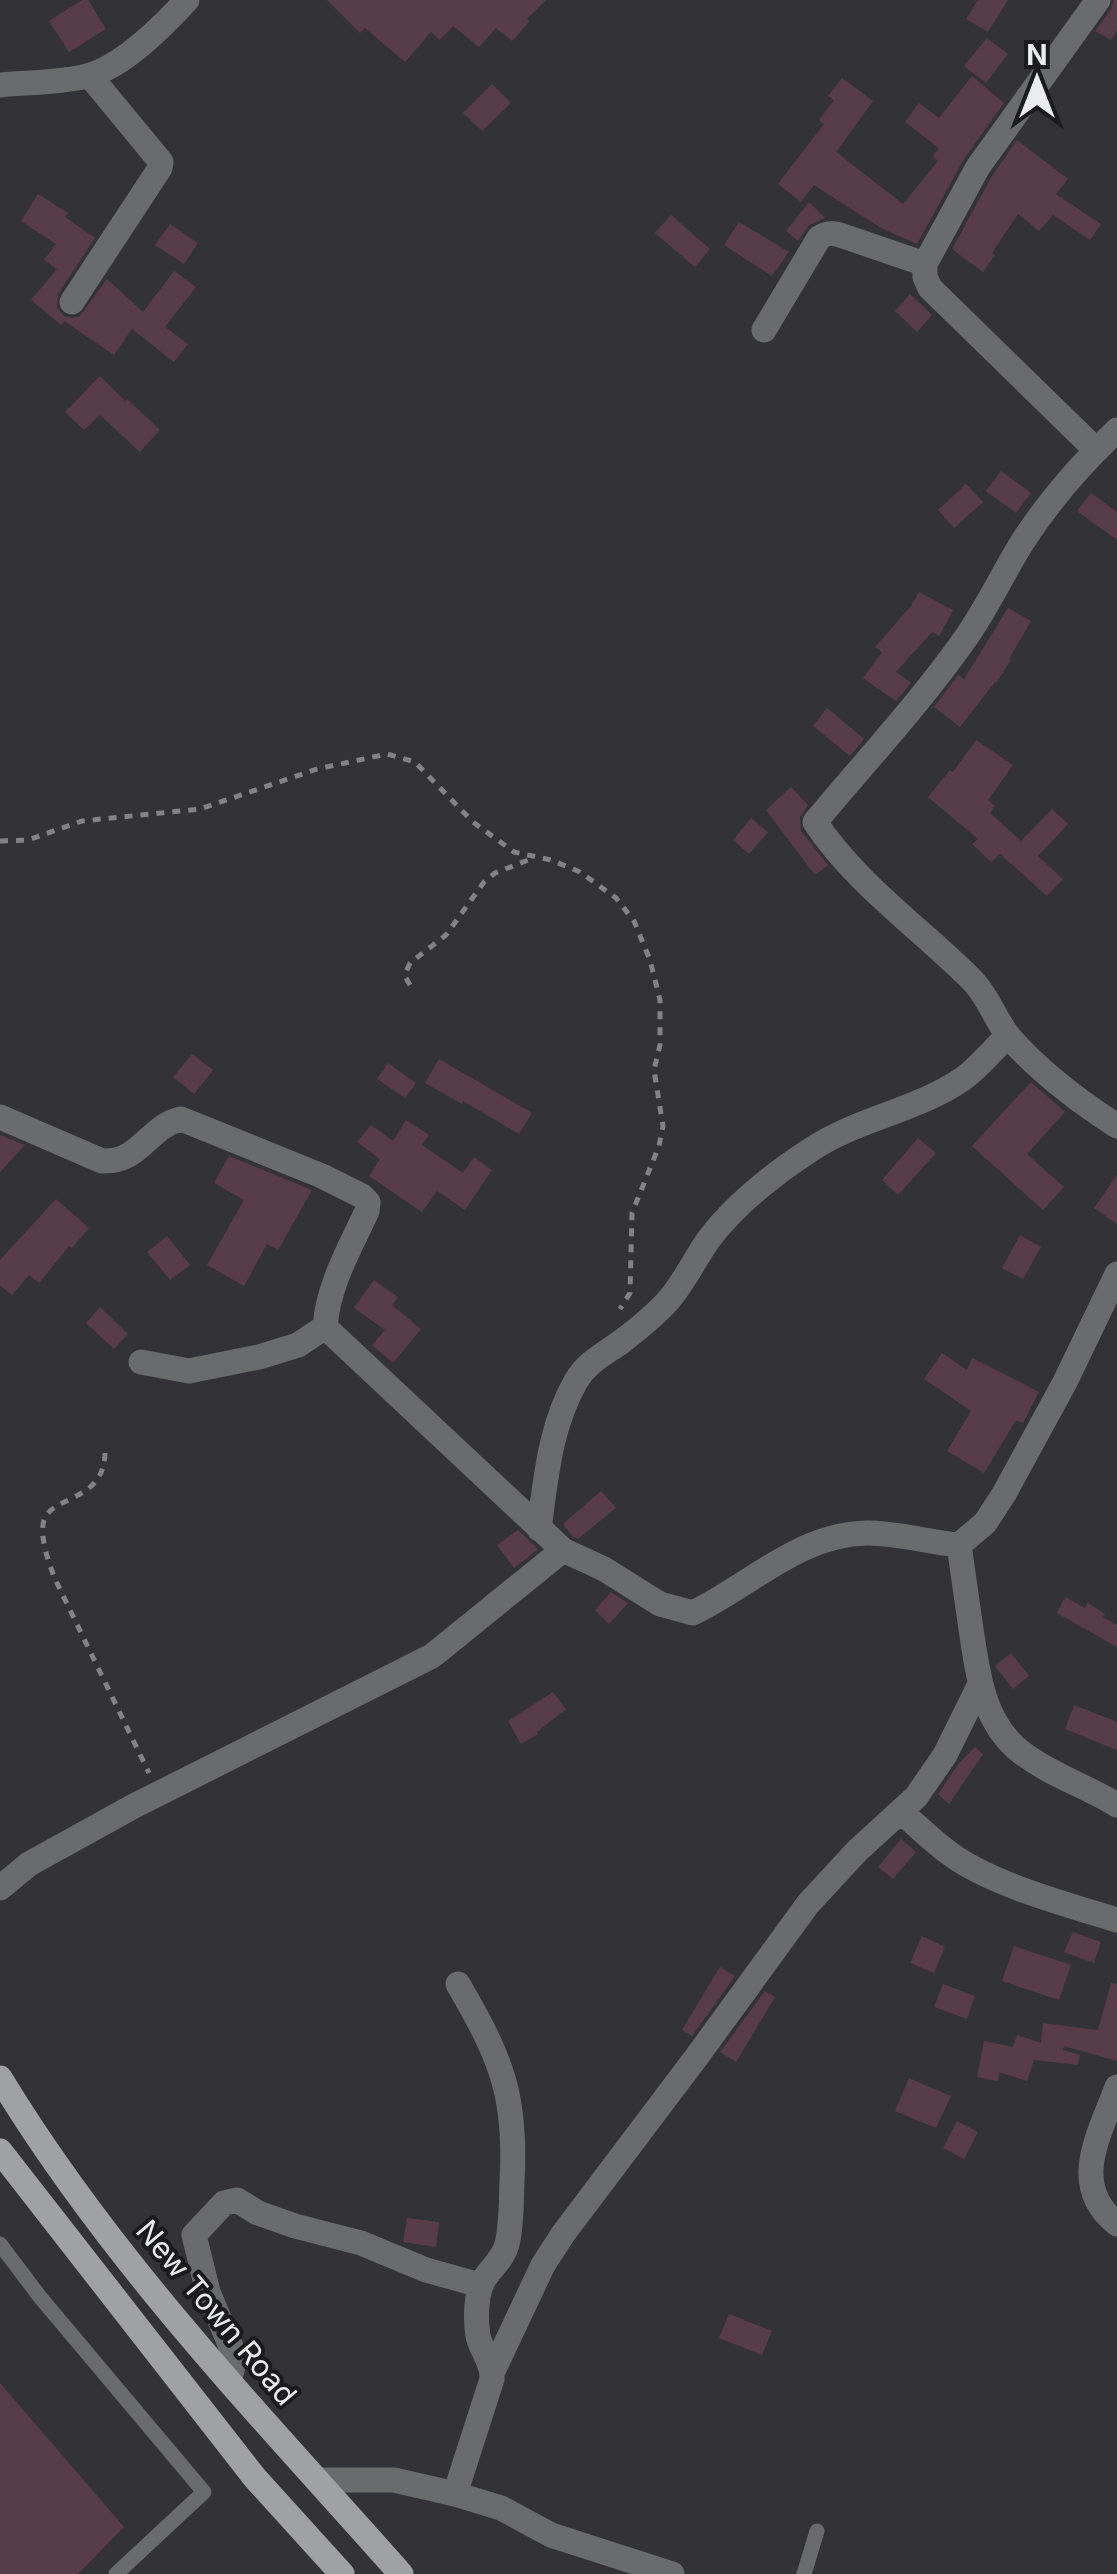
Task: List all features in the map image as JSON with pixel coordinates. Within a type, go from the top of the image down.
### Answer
[{"type":"main road","name":"New Town Road","points":[[0,2078],[35,2135],[114,2245],[402,2574]]},
{"type":"main road","points":[[0,2152],[255,2478],[342,2574]]},
{"type":"street","points":[[0,85],[90,76],[156,33],[188,0]]},
{"type":"street","points":[[1096,450],[930,288],[925,264],[978,167],[1098,0]]},
{"type":"street","points":[[72,302],[161,162],[90,76]]},
{"type":"street","points":[[764,330],[824,234],[833,233],[925,264]]},
{"type":"street","points":[[1117,430],[1040,516],[964,641],[815,822],[835,852],[976,983],[1008,1035],[1058,1084],[1117,1126]]},
{"type":"street","points":[[539,1528],[553,1437],[563,1406],[584,1367],[642,1326],[666,1302],[708,1241],[757,1190],[842,1131],[942,1091],[966,1077],[1008,1035]]},
{"type":"street","points":[[0,1117],[102,1161],[113,1162],[132,1154],[166,1122],[180,1119],[362,1196],[368,1202],[368,1210],[333,1287],[325,1327],[563,1550],[604,1568],[660,1604],[692,1613],[799,1550],[836,1537],[865,1533],[900,1535],[959,1545],[985,1523],[1004,1494],[1065,1382],[1117,1274]]},
{"type":"street","points":[[141,1362],[189,1371],[298,1345],[325,1327]]},
{"type":"street","points":[[959,1545],[980,1686],[1005,1738],[1050,1771],[1117,1805]]},
{"type":"street","points":[[0,1888],[29,1864],[160,1793],[432,1656],[563,1550]]},
{"type":"street","points":[[492,2371],[543,2265],[563,2234],[808,1904],[857,1851],[916,1797],[944,1755],[980,1686]]},
{"type":"street","points":[[901,1812],[968,1865],[1061,1903],[1117,1920]]},
{"type":"street","points":[[455,2494],[492,2379],[478,2338],[480,2285],[506,2249],[514,2160],[507,2084],[488,2036],[458,1984]]},
{"type":"street","points":[[1117,2088],[1092,2154],[1090,2175],[1094,2196],[1117,2224]]},
{"type":"street","points":[[229,2380],[234,2354],[208,2292],[194,2235],[224,2203],[237,2200],[258,2213],[295,2226],[360,2243],[426,2270],[480,2285]]},
{"type":"street","points":[[319,2480],[394,2480],[455,2494],[501,2508],[551,2534],[672,2574]]},
{"type":"lane","points":[[0,2244],[40,2298],[204,2492],[116,2574]]},
{"type":"lane","points":[[804,2574],[817,2531]]},
{"type":"path","points":[[0,841],[28,840],[82,821],[200,809],[317,769],[387,754],[415,762],[473,822],[514,852],[551,860],[580,872],[616,898],[634,921],[650,960],[660,1000],[660,1045],[654,1070],[663,1126],[659,1146],[632,1212],[630,1292],[620,1308]]},
{"type":"path","points":[[410,986],[406,972],[410,963],[446,935],[484,882],[495,872],[534,858]]},
{"type":"path","points":[[106,1453],[99,1479],[50,1511],[42,1528],[55,1579],[160,1793]]},
{"type":"building","points":[[88,0],[106,29],[69,52],[49,21]]},
{"type":"building","points":[[327,0],[546,0],[512,41],[496,28],[479,47],[453,26],[440,40],[431,32],[405,62],[365,28],[360,33]]},
{"type":"building","points":[[978,0],[1008,0],[988,32],[966,19]]},
{"type":"building","points":[[1114,0],[1117,30],[1111,40],[1095,31]]},
{"type":"building","points":[[987,38],[1008,54],[986,83],[964,66]]},
{"type":"building","points":[[972,76],[1004,103],[964,159],[917,244],[881,228],[814,185],[801,202],[778,184],[824,124],[819,120],[834,100],[828,96],[842,78],[873,101],[836,152],[903,204],[938,161],[933,156],[939,148],[905,122],[919,103],[939,118]]},
{"type":"building","points":[[492,84],[511,103],[482,131],[463,113]]},
{"type":"building","points":[[1017,140],[1068,179],[1056,194],[1101,224],[1090,240],[1053,215],[1039,231],[1018,214],[983,272],[952,249],[992,176]]},
{"type":"building","points":[[38,194],[68,213],[65,217],[95,238],[58,294],[57,308],[64,316],[80,316],[107,279],[143,312],[174,271],[196,287],[165,327],[188,344],[174,362],[132,329],[114,355],[64,321],[61,325],[31,300],[57,269],[44,260],[56,244],[21,221]]},
{"type":"building","points":[[809,202],[825,218],[809,225],[798,241],[786,231]]},
{"type":"building","points":[[671,215],[710,249],[695,267],[655,233]]},
{"type":"building","points":[[739,222],[789,252],[772,276],[724,245]]},
{"type":"building","points":[[170,224],[198,243],[184,264],[155,245]]},
{"type":"building","points":[[910,294],[932,315],[917,332],[895,311]]},
{"type":"building","points":[[100,376],[160,430],[140,452],[100,415],[84,430],[65,412]]},
{"type":"building","points":[[1001,471],[1031,493],[1016,513],[986,491]]},
{"type":"building","points":[[966,484],[983,502],[954,528],[938,510]]},
{"type":"building","points":[[1091,493],[1117,512],[1117,540],[1077,511]]},
{"type":"building","points":[[919,592],[953,610],[939,636],[932,632],[896,672],[911,683],[896,701],[863,678],[882,652],[875,647]]},
{"type":"building","points":[[1008,608],[1031,621],[996,683],[960,727],[934,707],[958,675],[964,679]]},
{"type":"building","points":[[827,708],[864,739],[850,756],[813,726]]},
{"type":"building","points":[[976,740],[1013,765],[988,800],[995,806],[990,813],[1021,841],[1052,809],[1068,824],[1038,856],[1063,879],[1047,896],[1000,854],[991,862],[972,844],[978,839],[928,797],[950,770],[953,772]]},
{"type":"building","points":[[791,787],[808,805],[800,817],[801,831],[828,865],[815,875],[766,810]]},
{"type":"building","points":[[751,818],[768,832],[749,854],[733,840]]},
{"type":"building","points":[[192,1054],[213,1070],[194,1094],[173,1077]]},
{"type":"building","points":[[439,1059],[532,1113],[519,1134],[425,1083]]},
{"type":"building","points":[[388,1063],[416,1083],[405,1098],[377,1079]]},
{"type":"building","points":[[1031,1082],[1065,1112],[1027,1154],[1064,1187],[1043,1210],[972,1146]]},
{"type":"building","points":[[406,1120],[429,1135],[422,1145],[463,1173],[474,1157],[492,1170],[465,1210],[437,1191],[422,1212],[369,1176],[380,1159],[357,1142],[371,1125],[393,1141]]},
{"type":"building","points":[[0,1135],[25,1145],[0,1172]]},
{"type":"building","points":[[918,1138],[936,1153],[898,1195],[882,1180]]},
{"type":"building","points":[[229,1156],[312,1190],[278,1250],[267,1244],[244,1286],[207,1265],[244,1200],[214,1183]]},
{"type":"building","points":[[1117,1175],[1117,1224],[1094,1208]]},
{"type":"building","points":[[56,1199],[89,1228],[39,1283],[29,1275],[12,1295],[0,1285],[0,1260]]},
{"type":"building","points":[[1020,1235],[1041,1247],[1023,1279],[1002,1268]]},
{"type":"building","points":[[167,1236],[190,1265],[170,1280],[147,1252]]},
{"type":"building","points":[[374,1280],[398,1297],[392,1305],[421,1329],[393,1363],[372,1345],[385,1330],[354,1308]]},
{"type":"building","points":[[100,1307],[128,1334],[114,1349],[86,1323]]},
{"type":"building","points":[[942,1353],[967,1370],[972,1358],[1039,1392],[1023,1423],[1016,1420],[984,1473],[947,1451],[971,1411],[924,1379]]},
{"type":"building","points":[[601,1491],[616,1508],[578,1539],[573,1537],[563,1524]]},
{"type":"building","points":[[518,1530],[538,1549],[514,1568],[497,1545]]},
{"type":"building","points":[[611,1592],[628,1603],[609,1624],[595,1610]]},
{"type":"building","points":[[1065,1597],[1085,1608],[1088,1603],[1117,1625],[1117,1647],[1057,1613]]},
{"type":"building","points":[[1011,1653],[1029,1676],[1013,1689],[995,1666]]},
{"type":"building","points":[[553,1692],[566,1709],[521,1744],[508,1721]]},
{"type":"building","points":[[1074,1705],[1117,1722],[1117,1750],[1065,1729]]},
{"type":"building","points":[[975,1747],[983,1754],[949,1804],[938,1794]]},
{"type":"building","points":[[901,1839],[916,1852],[893,1879],[878,1867]]},
{"type":"building","points":[[1073,1932],[1101,1942],[1094,1963],[1064,1952]]},
{"type":"building","points":[[922,1936],[945,1947],[934,1973],[910,1963]]},
{"type":"building","points":[[1014,1946],[1071,1965],[1059,2000],[1002,1981]]},
{"type":"building","points":[[720,1967],[735,1976],[692,2036],[682,2030]]},
{"type":"building","points":[[1111,1983],[1117,1984],[1117,2061],[1064,2046],[1063,2050],[1080,2055],[1078,2065],[1034,2060],[1027,2081],[999,2072],[998,2081],[977,2077],[984,2041],[1013,2047],[1017,2035],[1041,2043],[1043,2023],[1098,2030]]},
{"type":"building","points":[[943,1984],[975,1996],[967,2019],[934,2007]]},
{"type":"building","points":[[765,1991],[775,1997],[736,2062],[720,2052]]},
{"type":"building","points":[[909,2078],[951,2096],[936,2128],[895,2111]]},
{"type":"building","points":[[957,2121],[978,2132],[964,2159],[943,2148]]},
{"type":"building","points":[[407,2218],[439,2222],[436,2247],[403,2242]]},
{"type":"building","points":[[729,2314],[772,2331],[762,2355],[719,2338]]},
{"type":"building","points":[[0,2383],[124,2527],[78,2574],[0,2574]]}]
